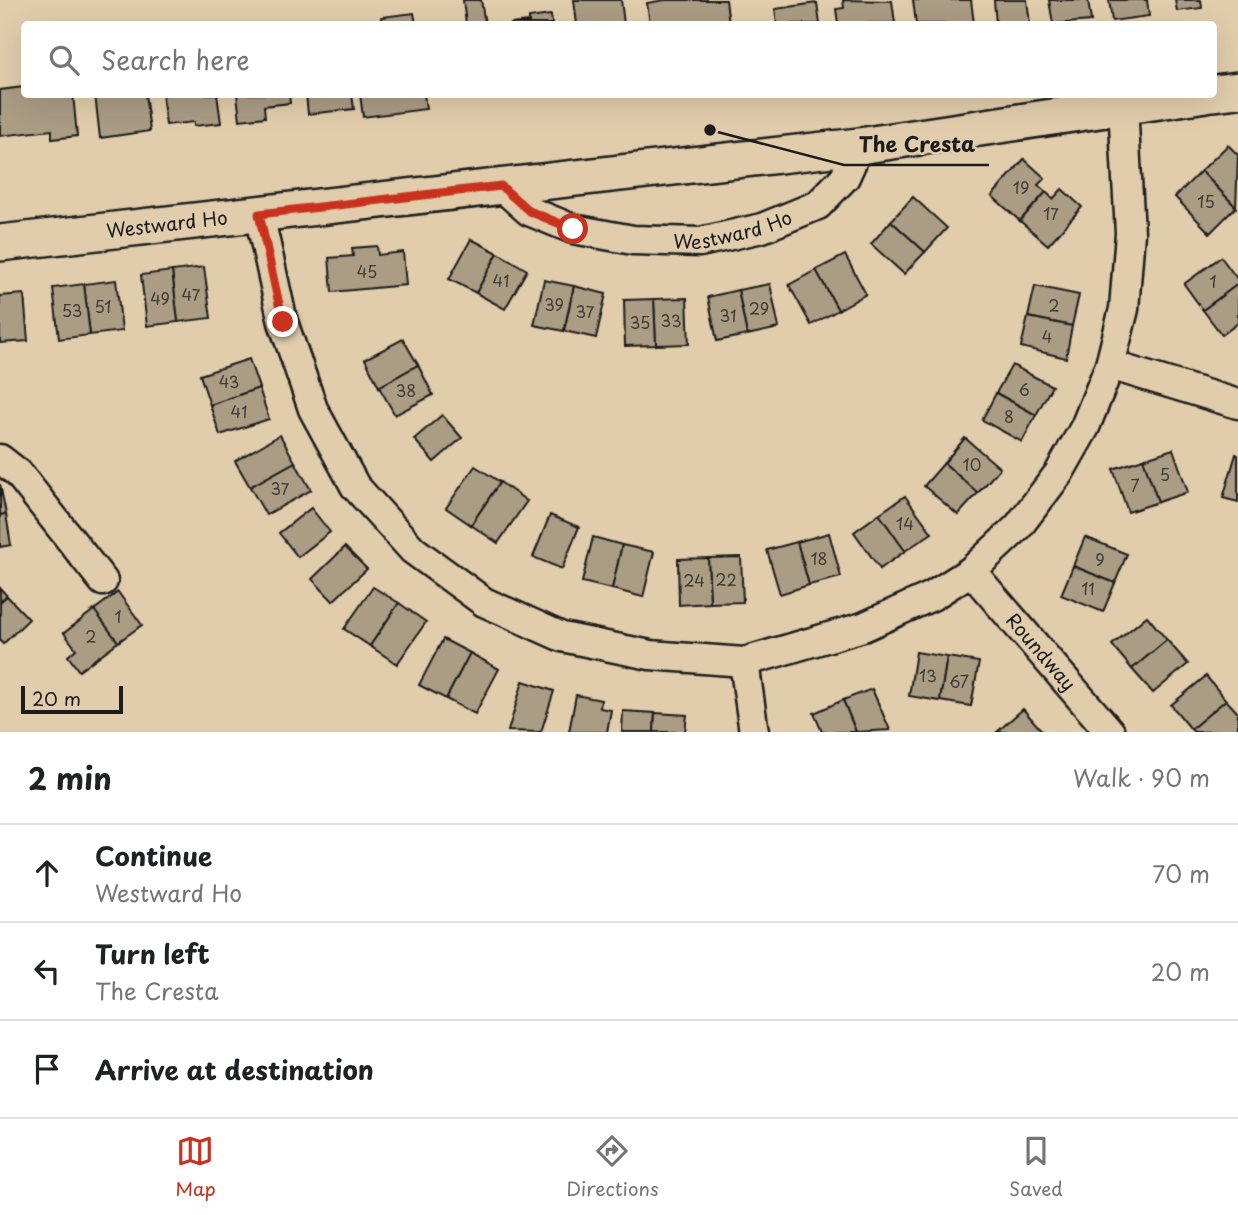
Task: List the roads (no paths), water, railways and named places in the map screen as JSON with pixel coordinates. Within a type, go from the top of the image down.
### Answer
[{"type":"street","points":[[1217,93],[1238,90]]},
{"type":"street","name":"Westward Ho","points":[[0,243],[859,146],[1178,98]]},
{"type":"street","points":[[259,214],[283,322],[313,409],[355,486],[413,550],[484,602],[562,637],[650,656],[744,662],[863,627],[932,596],[971,572],[1018,527],[1059,473],[1085,427],[1110,365],[1124,309],[1130,233],[1123,106]]},
{"type":"street","name":"Westward Ho","points":[[501,186],[529,211],[573,229],[633,240],[700,242],[762,228],[818,205],[845,177],[859,146]]},
{"type":"street","points":[[1110,365],[1238,404]]},
{"type":"street","points":[[0,459],[18,474],[103,581]]},
{"type":"street","name":"Roundway","points":[[971,572],[1110,732]]},
{"type":"street","points":[[744,662],[754,732]]},
{"type":"place","name":"The Cresta","points":[[710,130]]}]
